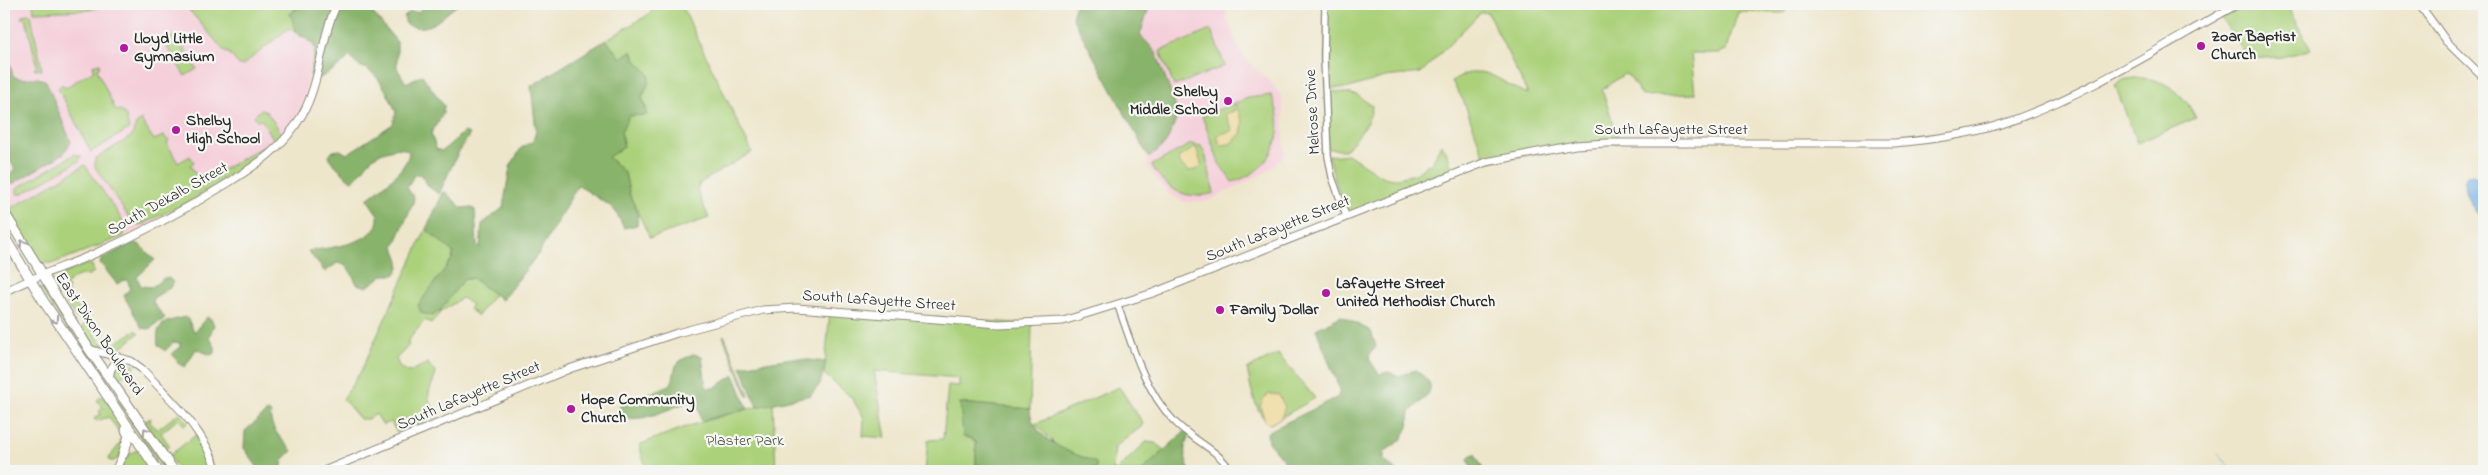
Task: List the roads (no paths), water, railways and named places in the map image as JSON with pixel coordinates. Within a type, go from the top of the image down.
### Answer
[{"type":"highway","name":"East Dixon Boulevard","points":[[4,212],[89,349],[174,471]]},
{"type":"highway","name":"East Dixon Boulevard","points":[[4,236],[29,279],[140,447],[158,471]]},
{"type":"highway","points":[[123,454],[129,436],[126,425]]},
{"type":"highway","points":[[123,454],[129,449],[140,447]]},
{"type":"main road","name":"South Dekalb Street","points":[[4,292],[29,279],[122,242],[190,207],[277,150],[295,127],[309,101],[329,19],[337,4]]},
{"type":"main road","name":"South Lafayette Street","points":[[324,471],[569,369],[677,333],[763,310],[798,308],[992,324],[1032,324],[1064,321],[1118,306],[1486,162],[1575,145],[1863,144],[1924,141],[1973,132],[2002,124],[2062,99],[2238,4]]},
{"type":"main road","points":[[2418,4],[2446,41],[2484,78]]},
{"type":"main road","points":[[89,349],[131,361],[142,368],[197,429],[209,448],[217,471]]},
{"type":"main road","points":[[109,378],[111,369],[119,357]]},
{"type":"main road","points":[[116,471],[123,454]]},
{"type":"street","name":"Melrose Drive","points":[[1325,4],[1324,58],[1328,156],[1332,177],[1346,216]]},
{"type":"street","points":[[1118,306],[1145,377],[1165,412],[1184,431],[1218,454],[1231,471]]},
{"type":"water","points":[[2467,175],[2484,180],[2484,222],[2468,200],[2464,188]]},
{"type":"waterway","points":[[2218,454],[2234,471]]},
{"type":"place","name":"Zoar Baptist Church","points":[[2201,46]]},
{"type":"place","name":"Lloyd Little Gymnasium","points":[[124,48]]},
{"type":"place","name":"Shelby Middle School","points":[[1228,101]]},
{"type":"place","name":"Shelby High School","points":[[176,130]]},
{"type":"place","name":"Lafayette Street United Methodist Church","points":[[1326,293]]},
{"type":"place","name":"Family Dollar","points":[[1220,310]]},
{"type":"place","name":"Hope Community Church","points":[[571,409]]},
{"type":"park label","name":"Plaster Park","points":[[745,441]]}]
